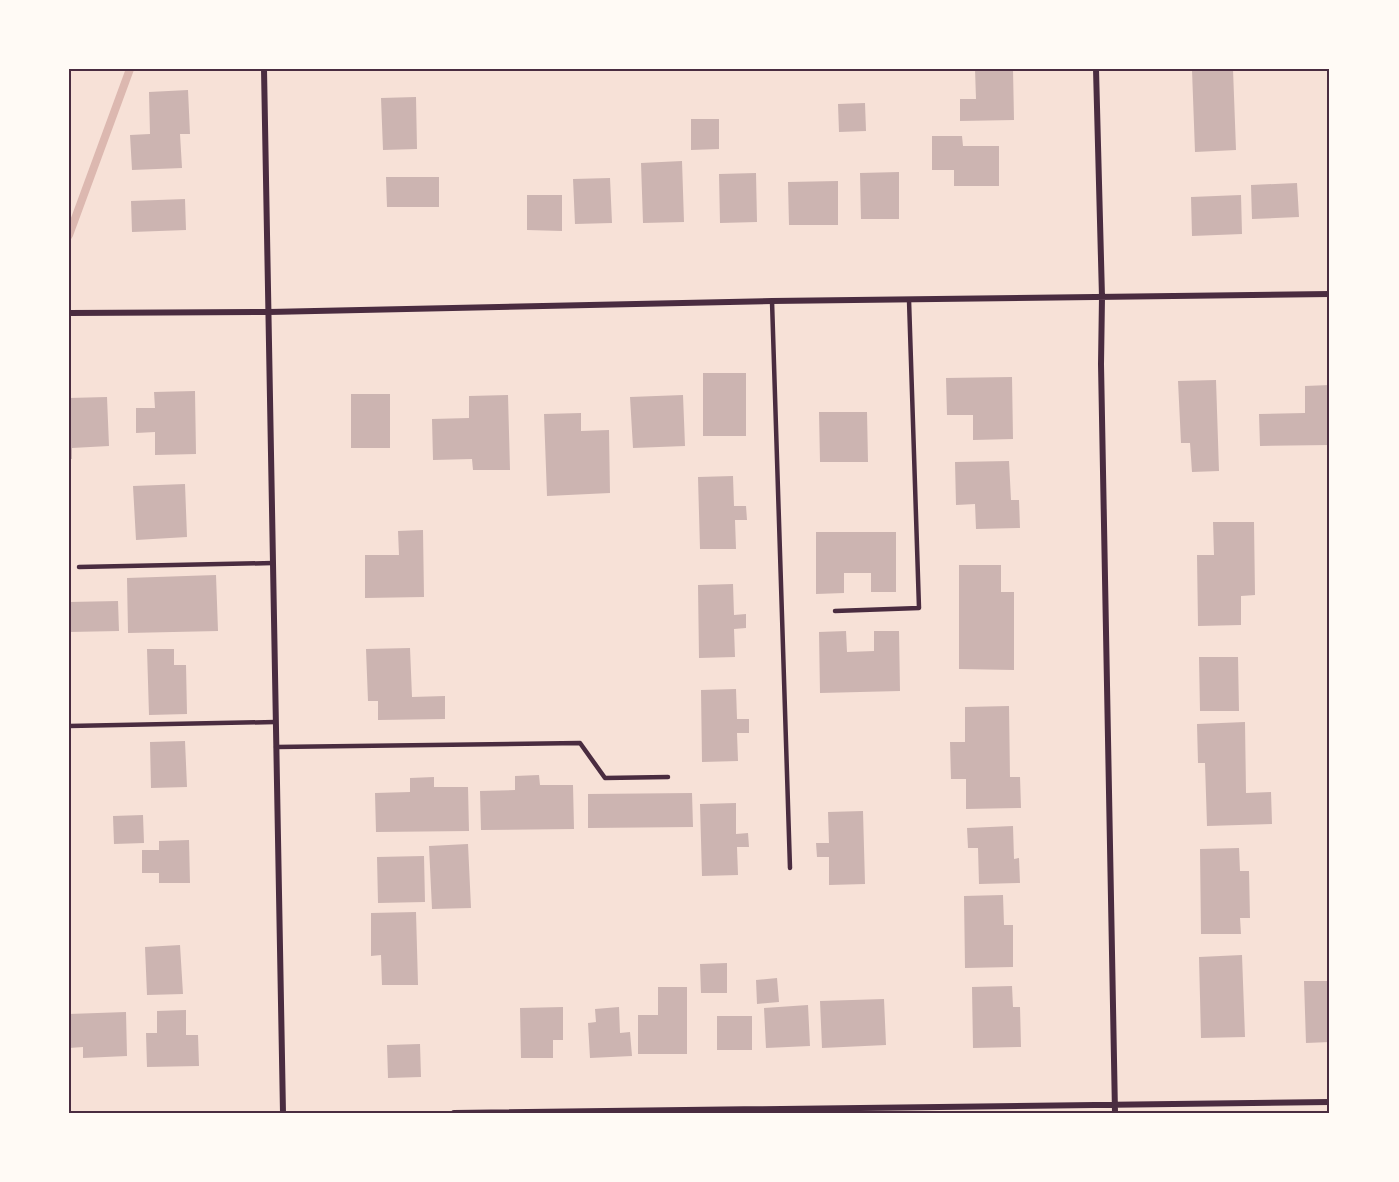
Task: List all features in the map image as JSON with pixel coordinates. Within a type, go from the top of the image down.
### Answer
[{"type":"street","points":[[264,69],[283,1113]]},
{"type":"street","points":[[1096,69],[1102,297],[1101,364],[1115,1110]]},
{"type":"street","points":[[69,313],[268,312],[772,301],[1330,294]]},
{"type":"street","points":[[454,1113],[1115,1110],[1330,1102]]},
{"type":"lane","points":[[835,611],[919,608],[909,300]]},
{"type":"lane","points":[[772,301],[790,868]]},
{"type":"lane","points":[[79,567],[273,562]]},
{"type":"lane","points":[[69,726],[275,722]]},
{"type":"lane","points":[[276,747],[580,743],[605,778],[668,777]]},
{"type":"building","points":[[975,69],[1013,69],[1014,120],[960,121],[960,99],[976,99]]},
{"type":"building","points":[[1233,69],[1236,150],[1195,152],[1192,70]]},
{"type":"building","points":[[188,90],[190,134],[180,134],[182,168],[132,170],[130,135],[150,134],[149,92]]},
{"type":"building","points":[[416,97],[417,149],[383,150],[381,98]]},
{"type":"building","points":[[865,103],[866,131],[839,132],[838,104]]},
{"type":"building","points":[[691,119],[719,119],[719,149],[691,150]]},
{"type":"building","points":[[932,136],[962,136],[963,146],[999,146],[999,186],[954,186],[954,170],[932,170]]},
{"type":"building","points":[[682,161],[684,222],[643,223],[641,163]]},
{"type":"building","points":[[899,172],[899,219],[861,219],[860,173]]},
{"type":"building","points":[[756,173],[757,222],[720,223],[719,174]]},
{"type":"building","points":[[386,177],[439,177],[439,207],[387,207]]},
{"type":"building","points":[[610,178],[612,223],[575,224],[573,179]]},
{"type":"building","points":[[838,181],[838,225],[789,225],[788,182]]},
{"type":"building","points":[[1297,183],[1299,217],[1252,219],[1251,185]]},
{"type":"building","points":[[527,195],[562,195],[562,231],[527,230]]},
{"type":"building","points":[[1241,195],[1242,234],[1192,236],[1191,197]]},
{"type":"building","points":[[185,199],[186,230],[132,232],[131,201]]},
{"type":"building","points":[[703,373],[746,373],[746,436],[703,436]]},
{"type":"building","points":[[1012,377],[1013,439],[973,440],[973,415],[947,415],[946,378]]},
{"type":"building","points":[[1216,380],[1219,471],[1192,472],[1190,443],[1181,443],[1178,381]]},
{"type":"building","points":[[1330,385],[1330,445],[1260,446],[1259,414],[1305,413],[1305,386]]},
{"type":"building","points":[[195,391],[196,454],[155,455],[155,432],[136,433],[136,408],[155,408],[154,392]]},
{"type":"building","points":[[351,394],[390,394],[390,448],[351,448]]},
{"type":"building","points":[[508,395],[510,470],[473,470],[472,459],[433,460],[432,419],[469,418],[469,396]]},
{"type":"building","points":[[683,395],[685,446],[633,448],[630,397]]},
{"type":"building","points":[[107,397],[109,446],[72,448],[72,459],[69,459],[69,398]]},
{"type":"building","points":[[819,412],[867,412],[868,462],[820,462]]},
{"type":"building","points":[[581,413],[581,431],[609,430],[610,493],[547,496],[544,414]]},
{"type":"building","points":[[1009,461],[1011,500],[1019,500],[1020,528],[976,529],[975,504],[956,505],[955,462]]},
{"type":"building","points":[[733,476],[734,506],[746,506],[747,520],[735,520],[736,549],[700,549],[698,477]]},
{"type":"building","points":[[185,484],[187,537],[136,540],[133,486]]},
{"type":"building","points":[[1213,522],[1254,522],[1255,595],[1241,596],[1241,625],[1198,626],[1197,555],[1214,555]]},
{"type":"building","points":[[423,530],[424,597],[365,598],[365,555],[399,555],[398,531]]},
{"type":"building","points":[[816,532],[896,532],[896,592],[871,592],[871,573],[844,573],[844,593],[816,594]]},
{"type":"building","points":[[959,565],[1001,565],[1001,592],[1014,592],[1014,670],[959,669]]},
{"type":"building","points":[[216,575],[218,631],[128,633],[127,578]]},
{"type":"building","points":[[733,584],[734,615],[746,614],[746,628],[734,629],[735,657],[699,658],[698,585]]},
{"type":"building","points":[[118,601],[119,631],[69,632],[69,602]]},
{"type":"building","points":[[846,631],[847,652],[874,651],[874,631],[899,631],[900,691],[820,693],[819,632]]},
{"type":"building","points":[[410,648],[412,697],[445,696],[445,719],[378,720],[378,701],[368,701],[366,649]]},
{"type":"building","points":[[147,649],[174,649],[174,665],[186,665],[187,714],[149,715]]},
{"type":"building","points":[[1199,657],[1238,657],[1239,711],[1200,711]]},
{"type":"building","points":[[736,689],[737,719],[749,719],[749,733],[737,733],[738,761],[702,762],[701,690]]},
{"type":"building","points":[[1009,706],[1010,777],[1020,777],[1021,808],[966,809],[966,779],[951,779],[950,742],[965,742],[965,707]]},
{"type":"building","points":[[1245,722],[1246,793],[1271,792],[1272,824],[1207,826],[1205,763],[1198,763],[1197,724]]},
{"type":"building","points":[[185,741],[187,787],[151,788],[150,742]]},
{"type":"building","points":[[539,775],[540,785],[573,785],[574,829],[481,830],[480,791],[515,790],[515,776]]},
{"type":"building","points":[[434,777],[434,787],[468,787],[469,831],[376,832],[375,793],[410,792],[410,778]]},
{"type":"building","points":[[692,793],[693,827],[588,828],[588,794]]},
{"type":"building","points":[[736,803],[736,834],[748,833],[749,847],[737,847],[738,875],[702,876],[700,804]]},
{"type":"building","points":[[863,811],[865,884],[829,885],[829,857],[817,857],[816,843],[829,843],[828,812]]},
{"type":"building","points":[[143,815],[144,843],[114,844],[113,816]]},
{"type":"building","points":[[1013,826],[1014,859],[1019,858],[1020,883],[979,884],[978,848],[968,848],[967,828]]},
{"type":"building","points":[[189,840],[190,883],[159,883],[159,873],[142,873],[142,850],[159,850],[159,841]]},
{"type":"building","points":[[468,844],[471,908],[432,909],[429,846]]},
{"type":"building","points":[[1239,848],[1240,871],[1249,871],[1250,918],[1240,918],[1241,934],[1201,934],[1200,849]]},
{"type":"building","points":[[424,856],[425,902],[378,903],[377,857]]},
{"type":"building","points":[[1003,895],[1004,925],[1013,925],[1013,967],[965,968],[964,896]]},
{"type":"building","points":[[416,912],[418,985],[382,985],[381,955],[371,956],[371,913]]},
{"type":"building","points":[[180,945],[183,994],[147,995],[145,947]]},
{"type":"building","points":[[1242,955],[1245,1037],[1201,1038],[1199,957]]},
{"type":"building","points":[[727,963],[727,993],[701,993],[700,964]]},
{"type":"building","points":[[1327,968],[1330,968],[1330,1042],[1306,1043],[1304,981],[1328,981]]},
{"type":"building","points":[[777,978],[779,1002],[757,1004],[756,980]]},
{"type":"building","points":[[1012,986],[1013,1007],[1020,1007],[1021,1047],[973,1048],[972,987]]},
{"type":"building","points":[[658,987],[687,987],[687,1054],[638,1054],[638,1015],[658,1015]]},
{"type":"building","points":[[884,999],[886,1045],[822,1048],[820,1001]]},
{"type":"building","points":[[808,1005],[810,1046],[766,1048],[764,1008]]},
{"type":"building","points":[[563,1007],[563,1040],[553,1040],[553,1058],[521,1058],[520,1008]]},
{"type":"building","points":[[619,1007],[620,1033],[630,1032],[632,1056],[590,1058],[588,1023],[596,1022],[595,1009]]},
{"type":"building","points":[[186,1010],[186,1035],[198,1035],[199,1066],[147,1067],[146,1033],[157,1033],[157,1011]]},
{"type":"building","points":[[126,1012],[127,1056],[83,1058],[83,1047],[69,1048],[69,1014]]},
{"type":"building","points":[[717,1016],[752,1016],[752,1050],[717,1050]]},
{"type":"building","points":[[420,1044],[421,1077],[388,1078],[387,1045]]},
{"type":"waterway","points":[[69,235],[130,69]]}]
